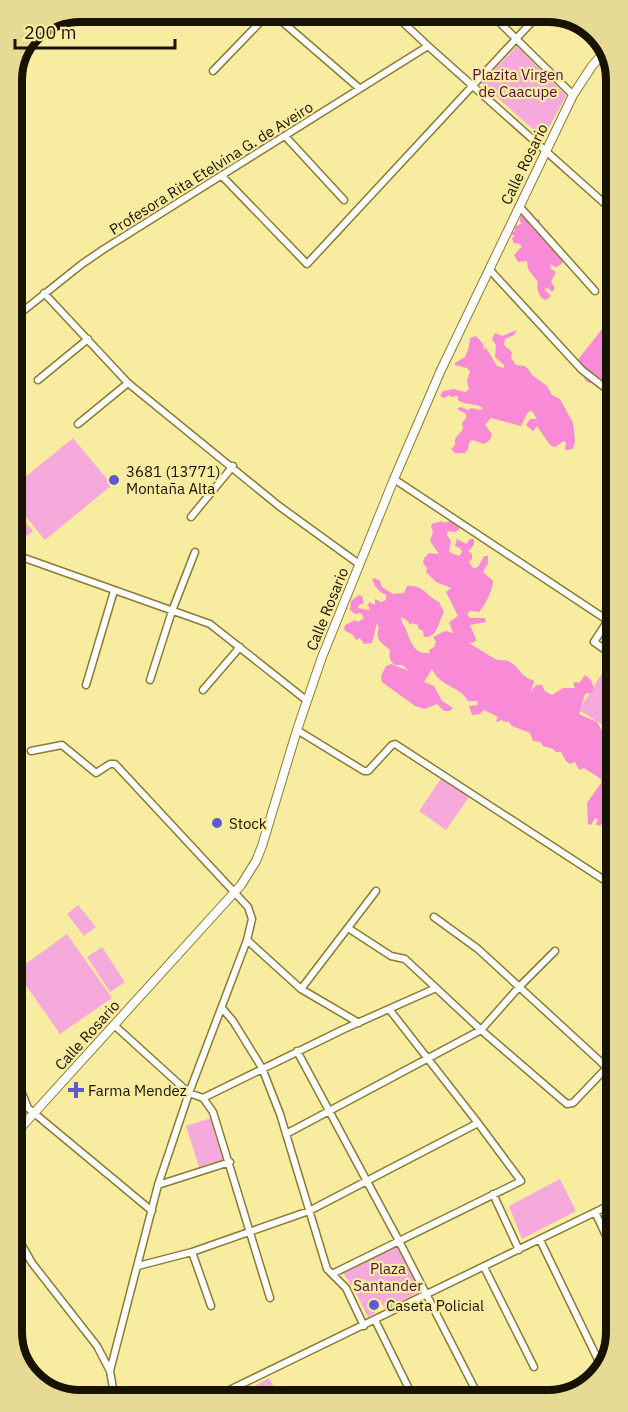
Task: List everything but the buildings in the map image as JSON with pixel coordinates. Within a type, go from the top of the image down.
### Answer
[{"type":"main road","name":"Calle Rosario","points":[[22,1126],[234,892],[255,864],[306,700],[359,564],[428,399],[573,95],[600,57]]},
{"type":"street","points":[[213,72],[261,22]]},
{"type":"street","points":[[283,22],[359,88]]},
{"type":"street","points":[[405,23],[606,205]]},
{"type":"street","points":[[499,23],[573,95]]},
{"type":"street","points":[[222,176],[307,264],[530,23]]},
{"type":"street","name":"Profesora Rita Etelvina G. de Aveiro","points":[[23,311],[97,254],[428,46]]},
{"type":"street","points":[[285,136],[344,200]]},
{"type":"street","points":[[519,206],[595,291]]},
{"type":"street","points":[[489,268],[578,366],[606,389]]},
{"type":"street","points":[[44,293],[128,383],[293,516],[359,564]]},
{"type":"street","points":[[38,380],[88,339]]},
{"type":"street","points":[[78,424],[128,383]]},
{"type":"street","points":[[190,518],[233,466]]},
{"type":"street","points":[[394,479],[606,620],[594,642],[606,650]]},
{"type":"street","points":[[150,680],[172,611],[195,552]]},
{"type":"street","points":[[23,557],[210,624],[306,700]]},
{"type":"street","points":[[86,685],[114,591]]},
{"type":"street","points":[[203,690],[240,647]]},
{"type":"street","points":[[297,730],[364,771],[368,771],[395,744],[606,881]]},
{"type":"street","points":[[31,751],[62,745],[96,773],[110,764],[115,764],[234,892],[251,912],[252,919],[247,940],[189,1093],[158,1185],[110,1371]]},
{"type":"street","points":[[301,988],[376,891]]},
{"type":"street","points":[[434,917],[478,949],[606,1066]]},
{"type":"street","points":[[348,928],[391,956],[405,960],[481,1030],[567,1104],[573,1103],[606,1068]]},
{"type":"street","points":[[247,940],[301,988],[359,1023]]},
{"type":"street","points":[[286,1134],[481,1030],[555,951]]},
{"type":"street","points":[[203,1098],[297,1051],[436,988]]},
{"type":"street","points":[[222,1008],[233,1021],[262,1068],[286,1134],[325,1264],[346,1288],[364,1326]]},
{"type":"street","points":[[332,1274],[521,1181],[389,1009]]},
{"type":"street","points":[[346,1017],[348,1020],[346,1028]]},
{"type":"street","points":[[114,1025],[189,1093],[203,1098],[213,1112],[270,1298]]},
{"type":"street","points":[[297,1051],[399,1240],[475,1390]]},
{"type":"street","points":[[22,1097],[34,1113],[152,1210]]},
{"type":"street","points":[[138,1266],[192,1252],[309,1211],[478,1123]]},
{"type":"street","points":[[158,1185],[230,1162]]},
{"type":"street","points":[[493,1194],[519,1250]]},
{"type":"street","points":[[231,1389],[606,1207]]},
{"type":"street","points":[[595,1212],[606,1236]]},
{"type":"street","points":[[540,1240],[598,1360]]},
{"type":"street","points":[[22,1250],[97,1346],[110,1371],[113,1389]]},
{"type":"street","points":[[192,1252],[211,1306]]},
{"type":"street","points":[[484,1267],[534,1366]]},
{"type":"street","points":[[375,1320],[408,1390]]},
{"type":"green space","name":"Plazita Virgen de Caacupe","points":[[517,46],[566,96],[543,138],[481,83]]},
{"type":"green space","points":[[73,438],[112,485],[45,540],[23,513],[23,479]]},
{"type":"green space","points":[[23,519],[33,531],[23,540]]},
{"type":"green space","points":[[606,667],[606,727],[579,710]]},
{"type":"green space","points":[[442,777],[469,797],[446,830],[419,811]]},
{"type":"green space","points":[[78,905],[96,927],[84,936],[67,914]]},
{"type":"green space","points":[[67,934],[112,998],[60,1034],[22,980],[22,966]]},
{"type":"green space","points":[[102,947],[125,982],[110,992],[87,957]]},
{"type":"green space","points":[[211,1118],[225,1159],[199,1167],[186,1126]]},
{"type":"green space","points":[[560,1179],[576,1211],[522,1239],[509,1206]]},
{"type":"green space","name":"Plaza Santander","points":[[398,1246],[421,1291],[385,1309],[380,1300],[371,1304],[375,1313],[368,1317],[356,1293],[367,1285],[364,1279],[352,1286],[343,1273]]},
{"type":"green space","points":[[269,1378],[275,1389],[252,1389]]},
{"type":"shaded area","points":[[522,209],[533,214],[532,218],[536,221],[540,220],[539,231],[546,231],[567,254],[559,266],[555,267],[550,264],[551,269],[556,272],[551,282],[555,288],[552,292],[548,288],[544,289],[551,296],[546,300],[540,295],[538,282],[528,269],[527,261],[518,262],[514,255],[522,246],[514,244],[512,238],[515,236],[511,234],[515,231],[515,226],[522,224],[520,217],[523,215]]},
{"type":"shaded area","points":[[602,329],[606,339],[606,384],[599,379],[597,382],[589,383],[585,380],[577,361]]},
{"type":"shaded area","points":[[517,330],[514,335],[505,339],[504,345],[512,352],[511,358],[516,365],[525,366],[532,375],[547,386],[552,395],[560,399],[573,423],[575,442],[573,449],[565,450],[564,441],[555,447],[550,445],[537,426],[533,431],[526,425],[530,419],[537,419],[532,411],[528,412],[521,426],[491,418],[485,425],[492,434],[490,440],[484,444],[472,440],[465,453],[455,453],[451,449],[463,429],[462,423],[466,418],[466,414],[457,409],[461,407],[468,410],[471,408],[480,410],[483,408],[461,402],[458,396],[449,395],[444,398],[440,396],[443,391],[454,389],[465,392],[469,390],[467,380],[470,372],[467,368],[455,365],[455,363],[465,357],[470,338],[476,336],[497,366],[504,368],[504,365],[495,357],[496,345],[492,339],[495,333],[502,336]]},
{"type":"shaded area","points":[[452,520],[460,526],[459,530],[448,531],[447,535],[451,541],[449,552],[459,556],[462,552],[455,546],[457,539],[466,544],[470,539],[474,539],[474,545],[468,551],[472,554],[469,562],[473,568],[478,567],[484,556],[488,556],[488,563],[483,572],[493,581],[490,593],[479,612],[470,611],[467,614],[470,618],[485,618],[486,622],[470,625],[476,639],[475,642],[469,643],[495,659],[514,665],[534,681],[531,692],[536,685],[542,685],[545,691],[552,695],[563,688],[574,688],[573,683],[579,683],[585,675],[591,680],[594,689],[591,693],[585,694],[579,714],[597,722],[602,731],[606,729],[606,822],[598,826],[596,824],[598,820],[595,818],[591,825],[588,824],[587,803],[601,783],[601,779],[584,768],[579,770],[575,762],[570,764],[566,761],[561,752],[556,752],[543,746],[540,742],[533,741],[530,733],[512,726],[508,721],[498,722],[496,721],[498,717],[484,710],[480,714],[472,715],[469,706],[478,705],[477,701],[468,701],[460,692],[440,680],[432,669],[424,682],[434,686],[442,701],[453,708],[450,711],[444,711],[437,704],[425,709],[415,706],[382,682],[381,676],[386,666],[391,664],[409,671],[402,665],[395,665],[392,662],[390,650],[378,639],[377,623],[372,643],[364,644],[360,638],[356,640],[353,635],[344,630],[345,625],[364,618],[361,613],[355,614],[350,610],[351,601],[359,595],[362,596],[364,603],[358,608],[369,610],[367,605],[370,602],[375,605],[375,599],[381,602],[386,600],[386,595],[374,584],[372,579],[375,578],[380,581],[382,587],[393,594],[404,593],[407,586],[412,586],[421,589],[439,602],[444,612],[437,629],[429,637],[424,637],[418,625],[412,623],[410,625],[401,617],[417,650],[430,653],[429,650],[436,642],[433,637],[445,631],[453,633],[449,622],[458,616],[446,592],[451,588],[436,582],[426,572],[427,568],[423,563],[429,553],[439,554],[430,541],[433,531],[432,524],[442,521],[444,523]]},
{"type":"place","name":"3681 (13771) Montaña Alta","points":[[114,480]]},
{"type":"place","name":"Stock","points":[[217,823]]},
{"type":"place","name":"Farma Mendez","points":[[76,1090]]},
{"type":"place","name":"Caseta Policial","points":[[374,1305]]}]
